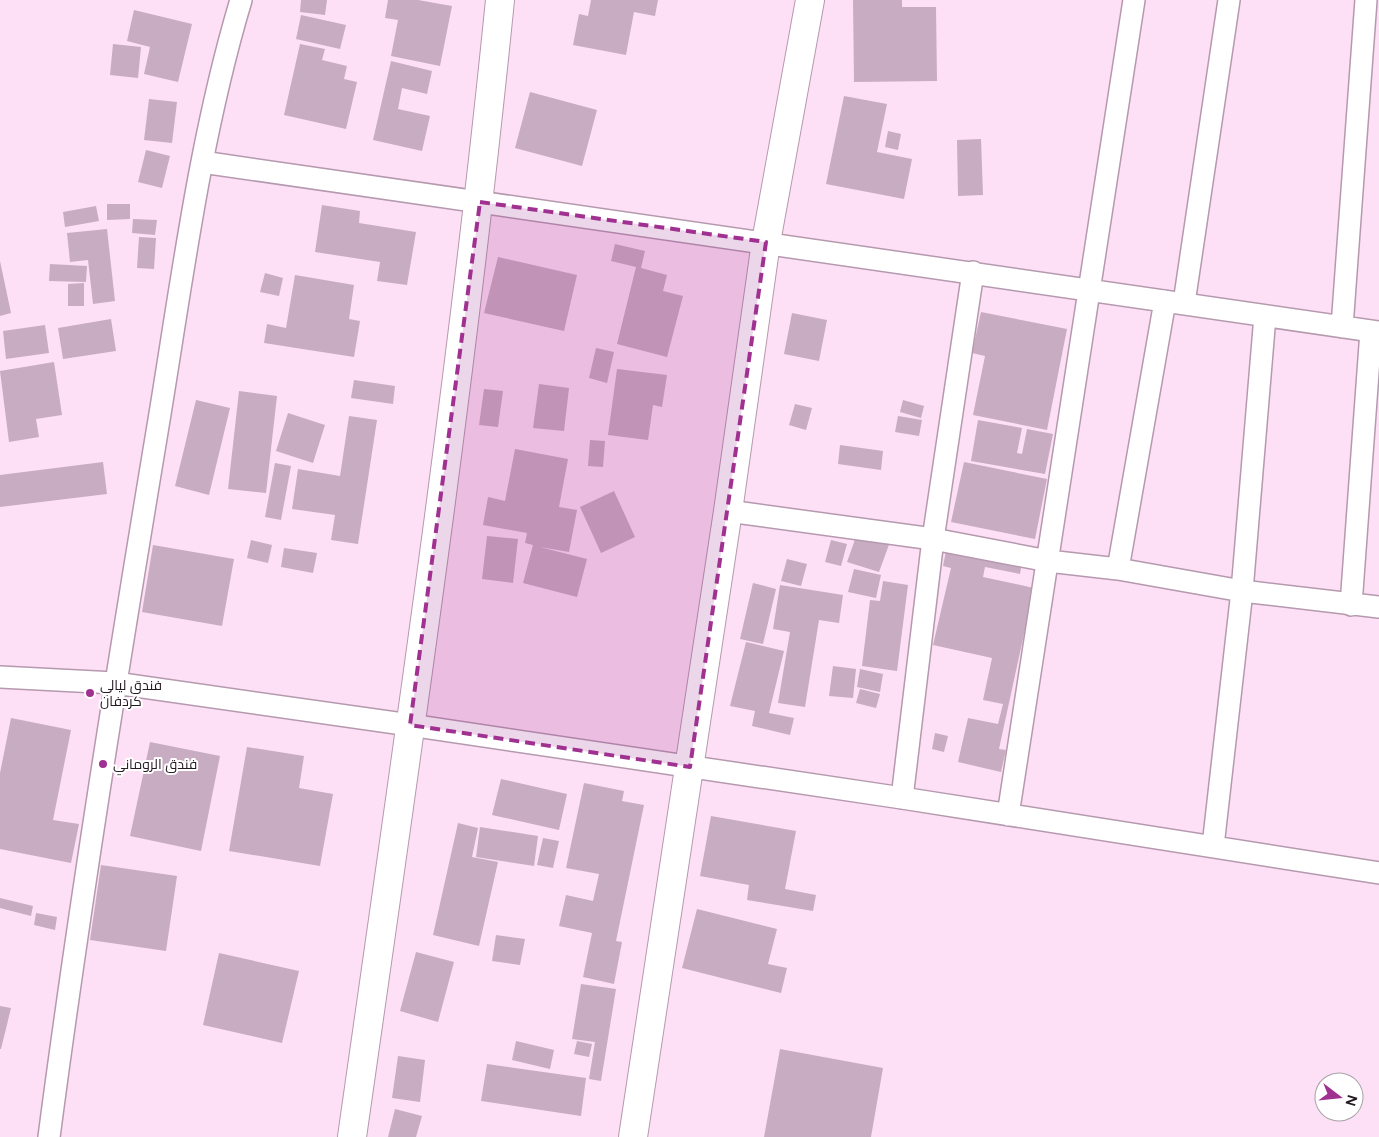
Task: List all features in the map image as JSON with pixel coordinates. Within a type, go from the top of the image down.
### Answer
[{"type":"street","points":[[49,1137],[115,683],[202,162],[225,51],[241,0]]},
{"type":"street","points":[[352,1137],[448,457],[480,202],[500,0]]},
{"type":"street","points":[[633,1137],[690,767],[766,242],[810,0]]},
{"type":"street","points":[[1008,815],[1134,0]]},
{"type":"street","points":[[1118,569],[1175,302],[1229,0]]},
{"type":"street","points":[[1342,327],[1366,0]]},
{"type":"street","points":[[202,162],[1375,331],[1351,605]]},
{"type":"street","points":[[902,798],[933,539],[973,272]]},
{"type":"street","points":[[1213,846],[1242,591],[1265,316]]},
{"type":"street","points":[[728,511],[933,539],[1048,561],[1118,569],[1242,591],[1379,608]]},
{"type":"street","points":[[0,677],[115,683],[410,725],[902,798],[1213,846],[1379,874]]},
{"type":"highlighted area","points":[[480,202],[766,242],[690,767],[410,725]]},
{"type":"building","points":[[301,0],[327,0],[325,15],[300,12]]},
{"type":"building","points":[[388,0],[418,0],[452,6],[440,66],[391,56],[398,20],[385,18]]},
{"type":"building","points":[[591,0],[658,0],[655,16],[634,12],[626,55],[573,45],[579,14],[588,16]]},
{"type":"building","points":[[853,0],[902,0],[902,7],[936,7],[937,81],[854,82]]},
{"type":"building","points":[[134,10],[192,24],[178,82],[144,74],[150,47],[127,41]]},
{"type":"building","points":[[301,15],[346,25],[340,49],[296,39]]},
{"type":"building","points":[[113,44],[141,47],[138,78],[110,75]]},
{"type":"building","points":[[300,44],[325,49],[322,60],[347,66],[344,79],[357,82],[346,129],[284,115]]},
{"type":"building","points":[[391,61],[432,71],[427,94],[402,88],[398,109],[430,116],[422,151],[373,140]]},
{"type":"building","points":[[530,92],[597,110],[582,166],[515,148]]},
{"type":"building","points":[[844,96],[887,104],[877,152],[912,159],[904,199],[826,184]]},
{"type":"building","points":[[149,99],[177,102],[172,143],[144,140]]},
{"type":"building","points":[[888,131],[901,134],[898,150],[885,147]]},
{"type":"building","points":[[981,139],[983,195],[958,196],[957,140]]},
{"type":"building","points":[[146,150],[170,156],[162,188],[138,182]]},
{"type":"building","points":[[107,204],[130,204],[130,219],[107,220]]},
{"type":"building","points":[[322,205],[360,211],[359,223],[416,232],[407,285],[377,281],[380,262],[315,252]]},
{"type":"building","points":[[96,206],[99,221],[65,227],[63,212]]},
{"type":"building","points":[[133,219],[157,220],[155,235],[132,233]]},
{"type":"building","points":[[107,229],[115,301],[93,304],[88,260],[70,262],[67,233]]},
{"type":"building","points":[[139,237],[156,238],[154,269],[137,268]]},
{"type":"building","points":[[615,244],[645,251],[641,268],[667,275],[663,291],[683,296],[667,357],[617,344],[636,267],[611,261]]},
{"type":"building","points":[[498,257],[577,275],[564,331],[484,313]]},
{"type":"building","points":[[0,261],[11,313],[0,316]]},
{"type":"building","points":[[50,264],[87,266],[86,282],[49,281]]},
{"type":"building","points":[[265,273],[283,278],[279,296],[260,292]]},
{"type":"building","points":[[295,275],[354,285],[349,319],[360,321],[354,357],[264,343],[267,324],[286,328]]},
{"type":"building","points":[[84,283],[84,306],[68,306],[68,284]]},
{"type":"building","points":[[981,312],[1067,329],[1047,430],[973,415],[985,356],[972,353]]},
{"type":"building","points":[[792,313],[827,320],[819,361],[784,354]]},
{"type":"building","points":[[111,319],[116,351],[63,359],[58,328]]},
{"type":"building","points":[[45,325],[49,353],[6,359],[3,331]]},
{"type":"building","points":[[596,348],[614,352],[607,383],[589,378]]},
{"type":"building","points":[[54,362],[62,415],[36,419],[39,437],[9,442],[0,371]]},
{"type":"building","points":[[617,369],[667,375],[662,407],[653,405],[648,440],[608,435]]},
{"type":"building","points":[[354,380],[395,386],[393,404],[351,398]]},
{"type":"building","points":[[539,384],[569,388],[564,431],[533,428]]},
{"type":"building","points":[[484,389],[503,391],[498,427],[479,425]]},
{"type":"building","points":[[239,391],[277,396],[266,493],[228,489]]},
{"type":"building","points":[[196,400],[230,408],[209,495],[175,486]]},
{"type":"building","points":[[903,400],[924,406],[921,418],[900,412]]},
{"type":"building","points":[[795,404],[812,408],[806,430],[789,425]]},
{"type":"building","points":[[288,413],[325,425],[313,463],[276,451]]},
{"type":"building","points":[[349,416],[377,420],[358,544],[331,540],[335,515],[292,509],[298,469],[340,476]]},
{"type":"building","points":[[898,416],[922,420],[919,436],[895,432]]},
{"type":"building","points":[[978,420],[1022,428],[1017,453],[1022,454],[1027,429],[1053,434],[1045,474],[971,461]]},
{"type":"building","points":[[590,440],[605,441],[603,467],[588,466]]},
{"type":"building","points":[[840,445],[883,451],[881,470],[838,464]]},
{"type":"building","points":[[515,449],[568,459],[559,507],[577,510],[569,552],[540,547],[587,559],[577,597],[523,583],[533,545],[525,543],[527,533],[483,525],[488,497],[505,501]]},
{"type":"building","points":[[103,462],[107,494],[0,507],[0,475]]},
{"type":"building","points":[[964,462],[1047,479],[1035,539],[951,522]]},
{"type":"building","points":[[275,463],[291,466],[281,520],[265,517]]},
{"type":"building","points":[[614,491],[635,537],[601,553],[580,507]]},
{"type":"building","points":[[858,531],[890,542],[879,572],[847,562]]},
{"type":"building","points":[[487,536],[518,539],[513,583],[482,579]]},
{"type":"building","points":[[251,540],[272,545],[268,563],[247,558]]},
{"type":"building","points":[[831,540],[847,544],[841,566],[825,562]]},
{"type":"building","points":[[153,545],[234,559],[222,626],[142,612]]},
{"type":"building","points":[[947,546],[1022,563],[1020,574],[985,567],[983,577],[1034,588],[999,749],[1006,750],[1001,772],[958,762],[968,718],[998,724],[1003,704],[983,700],[992,658],[933,645],[951,568],[943,566]]},
{"type":"building","points":[[284,548],[317,553],[313,573],[281,567]]},
{"type":"building","points":[[787,559],[807,564],[801,586],[781,581]]},
{"type":"building","points":[[854,569],[881,575],[876,598],[848,592]]},
{"type":"building","points":[[883,581],[908,585],[897,671],[862,666],[870,600],[880,601]]},
{"type":"building","points":[[753,583],[776,589],[763,644],[740,639]]},
{"type":"building","points":[[780,585],[843,595],[839,623],[819,620],[805,707],[778,703],[790,632],[773,629]]},
{"type":"building","points":[[746,642],[784,651],[769,713],[794,718],[790,735],[752,726],[755,711],[730,706]]},
{"type":"building","points":[[833,666],[856,669],[853,698],[829,696]]},
{"type":"building","points":[[860,669],[883,674],[880,692],[857,687]]},
{"type":"building","points":[[860,689],[880,694],[876,708],[856,703]]},
{"type":"building","points":[[11,718],[71,730],[53,820],[79,824],[71,863],[0,849],[0,773]]},
{"type":"building","points":[[935,733],[948,736],[944,752],[932,749]]},
{"type":"building","points":[[150,742],[220,756],[201,851],[130,836]]},
{"type":"building","points":[[247,747],[304,756],[299,788],[333,794],[320,866],[229,851]]},
{"type":"building","points":[[501,779],[567,794],[559,830],[492,815]]},
{"type":"building","points":[[584,783],[624,791],[622,801],[644,805],[616,941],[622,942],[614,984],[583,977],[592,933],[559,926],[566,895],[593,901],[599,874],[566,868]]},
{"type":"building","points":[[711,816],[796,831],[785,889],[816,895],[813,911],[747,900],[749,885],[700,876]]},
{"type":"building","points":[[458,823],[478,828],[472,857],[498,862],[479,946],[433,935]]},
{"type":"building","points":[[480,827],[538,836],[534,866],[476,857]]},
{"type":"building","points":[[543,838],[559,841],[553,868],[537,865]]},
{"type":"building","points":[[101,865],[177,876],[166,951],[90,940]]},
{"type":"building","points":[[0,898],[33,906],[31,916],[0,908]]},
{"type":"building","points":[[697,909],[777,929],[768,964],[787,968],[781,993],[682,968]]},
{"type":"building","points":[[36,913],[57,917],[55,930],[34,925]]},
{"type":"building","points":[[496,935],[525,939],[520,965],[492,961]]},
{"type":"building","points":[[416,952],[454,962],[438,1022],[400,1011]]},
{"type":"building","points":[[219,953],[299,971],[282,1043],[203,1025]]},
{"type":"building","points":[[581,984],[616,989],[601,1081],[589,1079],[595,1042],[572,1039]]},
{"type":"building","points":[[0,1006],[11,1008],[1,1049],[0,1049]]},
{"type":"building","points":[[516,1041],[554,1050],[550,1069],[512,1060]]},
{"type":"building","points":[[577,1041],[592,1044],[589,1057],[574,1054]]},
{"type":"building","points":[[780,1049],[883,1068],[871,1137],[764,1137]]},
{"type":"building","points":[[398,1056],[425,1060],[420,1102],[392,1098]]},
{"type":"building","points":[[487,1064],[586,1078],[581,1116],[481,1101]]},
{"type":"building","points":[[395,1109],[422,1116],[416,1137],[388,1137]]},
{"type":"place","name":"فندق ليالي كردفان","points":[[90,693]]},
{"type":"place","name":"فندق الروماني","points":[[103,764]]}]
